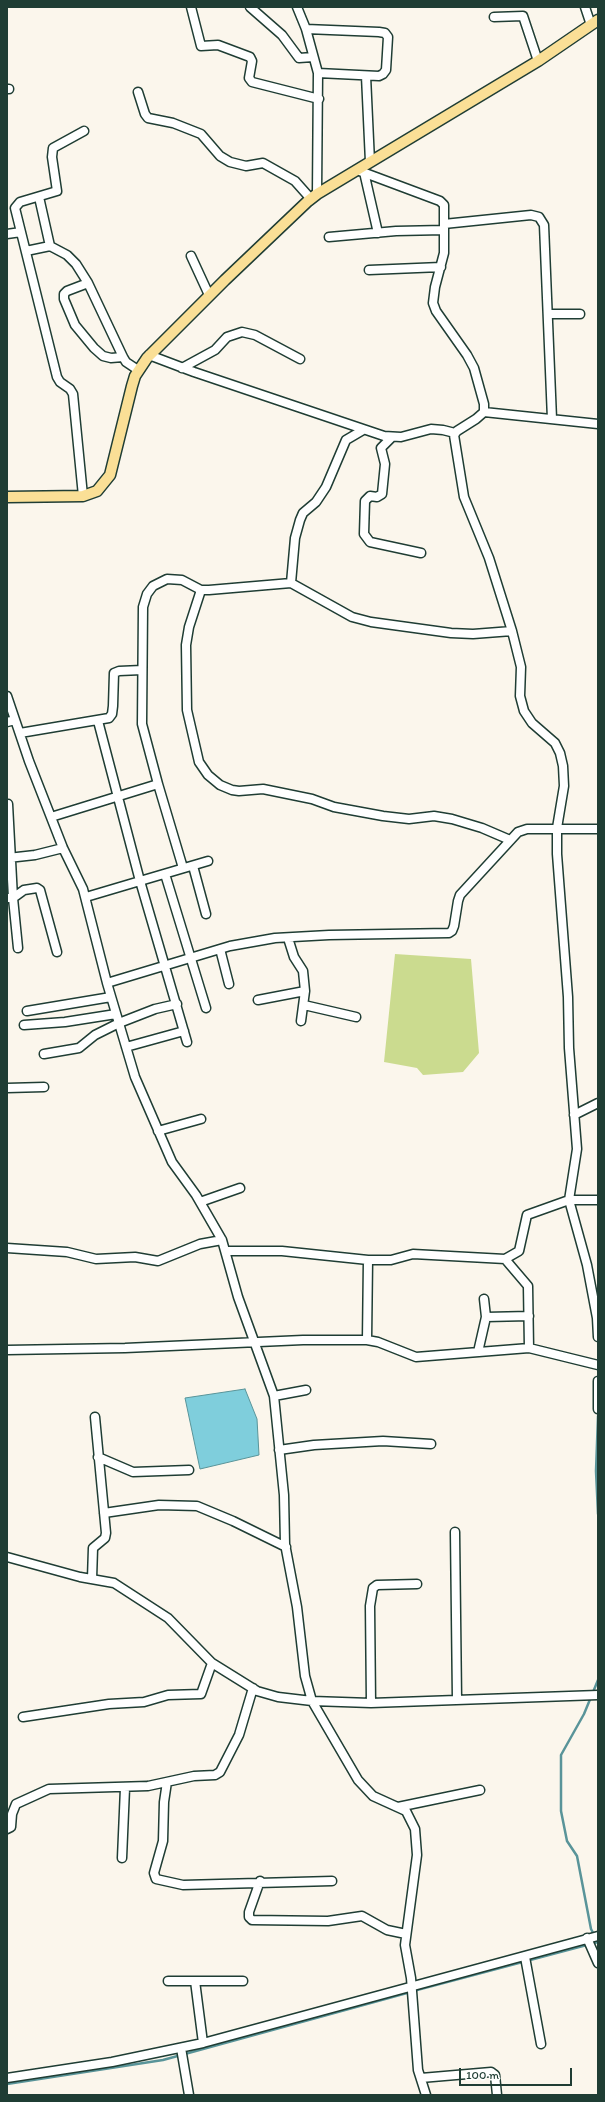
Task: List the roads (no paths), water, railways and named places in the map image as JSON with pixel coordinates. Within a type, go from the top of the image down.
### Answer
[{"type":"main road","points":[[7,497],[83,496],[97,491],[110,475],[132,386],[138,370],[150,355],[209,295],[314,196],[360,171],[370,162],[538,61],[594,22]]},
{"type":"street","points":[[191,7],[201,46],[218,45],[250,57],[252,61],[249,78],[252,82],[319,99]]},
{"type":"street","points":[[250,7],[282,35],[299,58],[313,57]]},
{"type":"street","points":[[297,7],[306,29],[318,72],[319,99],[314,196]]},
{"type":"street","points":[[585,7],[594,22]]},
{"type":"street","points":[[494,17],[523,16],[538,61]]},
{"type":"street","points":[[306,29],[384,34],[388,38],[386,70],[379,76],[318,72]]},
{"type":"street","points":[[366,76],[370,162]]},
{"type":"street","points":[[138,92],[145,114],[148,118],[173,123],[201,134],[220,156],[230,162],[246,166],[263,163],[299,184],[314,196]]},
{"type":"street","points":[[83,496],[73,394],[70,389],[60,382],[58,377],[16,212],[16,204],[57,191],[52,157],[53,148],[84,131]]},
{"type":"street","points":[[360,171],[440,201],[444,205],[444,253],[435,287],[433,303],[436,311],[467,355],[474,368],[483,397],[484,412]]},
{"type":"street","points":[[360,171],[378,233]]},
{"type":"street","points":[[39,197],[50,246]]},
{"type":"street","points":[[329,237],[444,227],[531,215],[539,217],[544,225],[552,419]]},
{"type":"street","points":[[7,234],[21,232]]},
{"type":"street","points":[[26,251],[50,246],[67,255],[76,264],[88,283],[123,357],[126,362],[138,370]]},
{"type":"street","points":[[191,256],[209,295]]},
{"type":"street","points":[[369,270],[441,267]]},
{"type":"street","points":[[88,283],[67,291],[64,294],[64,299],[75,325],[94,348],[103,356],[111,358],[123,357]]},
{"type":"street","points":[[548,314],[580,314]]},
{"type":"street","points":[[182,368],[215,350],[227,337],[242,332],[254,335],[300,359]]},
{"type":"street","points":[[150,355],[182,368],[363,430],[392,437],[401,437],[431,429],[455,433]]},
{"type":"street","points":[[598,424],[484,412],[455,433],[454,441],[467,507],[490,558],[512,631],[521,667],[520,696],[524,712],[532,723],[555,743],[562,760],[564,786],[557,828],[557,854],[577,1148],[569,1200],[587,1265],[597,1318],[598,1337]]},
{"type":"street","points":[[291,583],[295,538],[300,520],[326,487],[346,440],[363,430]]},
{"type":"street","points":[[392,437],[381,448],[385,464],[382,494],[377,497],[370,496],[365,501],[364,534],[370,542],[421,553]]},
{"type":"street","points":[[183,868],[142,724],[143,607],[147,594],[153,586],[167,579],[175,578],[201,590],[291,583],[352,617],[371,622],[452,633],[473,634],[512,631]]},
{"type":"street","points":[[201,590],[188,627],[186,645],[187,710],[198,762],[208,775],[220,785],[232,790],[240,791],[263,789],[312,799],[334,807],[384,816],[409,819],[434,816],[482,828],[510,840]]},
{"type":"street","points":[[20,733],[109,718],[112,714],[114,673],[118,671],[142,670]]},
{"type":"street","points":[[7,696],[11,721],[20,733],[29,761],[63,848],[86,897],[111,997],[135,1077],[172,1162],[200,1202],[222,1240],[238,1297],[253,1342],[274,1396],[284,1495],[286,1547],[297,1607],[305,1676],[312,1701],[358,1780],[373,1796],[406,1811],[412,1820],[416,1838],[417,1855],[405,1945],[412,1986],[418,2070],[426,2095]]},
{"type":"street","points":[[98,721],[140,881],[187,1042]]},
{"type":"street","points":[[51,817],[158,784]]},
{"type":"street","points":[[8,804],[10,898],[18,948]]},
{"type":"street","points":[[107,982],[238,944],[288,938],[449,933],[452,931],[454,926],[460,895],[510,840],[522,829],[598,829]]},
{"type":"street","points":[[9,857],[63,848]]},
{"type":"street","points":[[86,897],[208,861]]},
{"type":"street","points":[[194,866],[206,914]]},
{"type":"street","points":[[165,874],[206,1008]]},
{"type":"street","points":[[10,898],[24,890],[37,888],[40,890],[57,952]]},
{"type":"street","points":[[288,938],[294,957],[304,971],[305,991],[301,1021]]},
{"type":"street","points":[[220,949],[229,984]]},
{"type":"street","points":[[258,1000],[305,991]]},
{"type":"street","points":[[27,1010],[111,997]]},
{"type":"street","points":[[44,1054],[79,1048],[94,1036],[119,1023],[155,1009],[177,1004]]},
{"type":"street","points":[[304,1004],[356,1017]]},
{"type":"street","points":[[24,1025],[65,1022],[116,1014]]},
{"type":"street","points":[[126,1046],[184,1032]]},
{"type":"street","points":[[7,1088],[44,1086]]},
{"type":"street","points":[[574,1115],[598,1103]]},
{"type":"street","points":[[158,1131],[202,1118]]},
{"type":"street","points":[[200,1202],[240,1188]]},
{"type":"street","points":[[226,1250],[282,1251],[368,1260],[391,1260],[413,1254],[505,1259],[519,1251],[527,1215],[569,1200],[598,1200]]},
{"type":"street","points":[[7,1248],[67,1252],[96,1259],[136,1257],[158,1261],[200,1244],[222,1240]]},
{"type":"street","points":[[505,1259],[528,1286],[529,1348]]},
{"type":"street","points":[[368,1260],[368,1340]]},
{"type":"street","points":[[478,1352],[486,1317],[484,1299]]},
{"type":"street","points":[[486,1317],[529,1316]]},
{"type":"street","points":[[7,1350],[368,1340],[378,1342],[416,1357],[529,1348],[598,1365]]},
{"type":"street","points":[[598,1381],[598,1408]]},
{"type":"street","points":[[274,1396],[306,1390]]},
{"type":"street","points":[[86,1578],[93,1548],[105,1538],[95,1417]]},
{"type":"street","points":[[279,1450],[384,1441],[431,1444]]},
{"type":"street","points":[[98,1457],[133,1472],[189,1470]]},
{"type":"street","points":[[104,1513],[159,1505],[197,1506],[233,1521],[286,1547]]},
{"type":"street","points":[[455,1532],[457,1700]]},
{"type":"street","points":[[7,1557],[86,1578],[114,1583],[168,1618],[212,1663],[253,1688],[278,1697],[312,1701],[371,1703],[594,1695]]},
{"type":"street","points":[[371,1703],[370,1606],[372,1588],[376,1585],[417,1584]]},
{"type":"street","points":[[23,1717],[109,1704],[144,1702],[168,1695],[201,1694],[212,1663]]},
{"type":"street","points":[[7,1828],[11,1827],[12,1814],[16,1804],[49,1789],[125,1788],[148,1786],[194,1776],[214,1775],[220,1772],[239,1735],[253,1688]]},
{"type":"street","points":[[167,1782],[164,1802],[163,1841],[154,1873],[156,1878],[183,1885],[260,1881],[332,1881]]},
{"type":"street","points":[[122,1858],[125,1788]]},
{"type":"street","points":[[398,1807],[480,1790]]},
{"type":"street","points":[[260,1881],[249,1912],[249,1917],[252,1920],[328,1921],[362,1916],[387,1930],[406,1934]]},
{"type":"street","points":[[7,2078],[182,2052],[204,2043],[598,1936]]},
{"type":"street","points":[[587,1938],[598,1963]]},
{"type":"street","points":[[525,1957],[541,2044]]},
{"type":"street","points":[[168,1981],[243,1981]]},
{"type":"street","points":[[195,1981],[204,2043]]},
{"type":"street","points":[[182,2052],[189,2095]]},
{"type":"street","points":[[421,2078],[491,2072],[495,2075],[497,2095]]},
{"type":"water","points":[[245,1389],[257,1419],[259,1455],[200,1469],[185,1398]]},
{"type":"waterway","points":[[598,1416],[596,1471],[598,1514]]},
{"type":"waterway","points":[[598,1680],[584,1714],[561,1755],[561,1811],[567,1841],[577,1856],[591,1929],[598,1942]]},
{"type":"waterway","points":[[417,1990],[598,1942]]},
{"type":"waterway","points":[[7,2084],[163,2060],[407,1993]]}]
